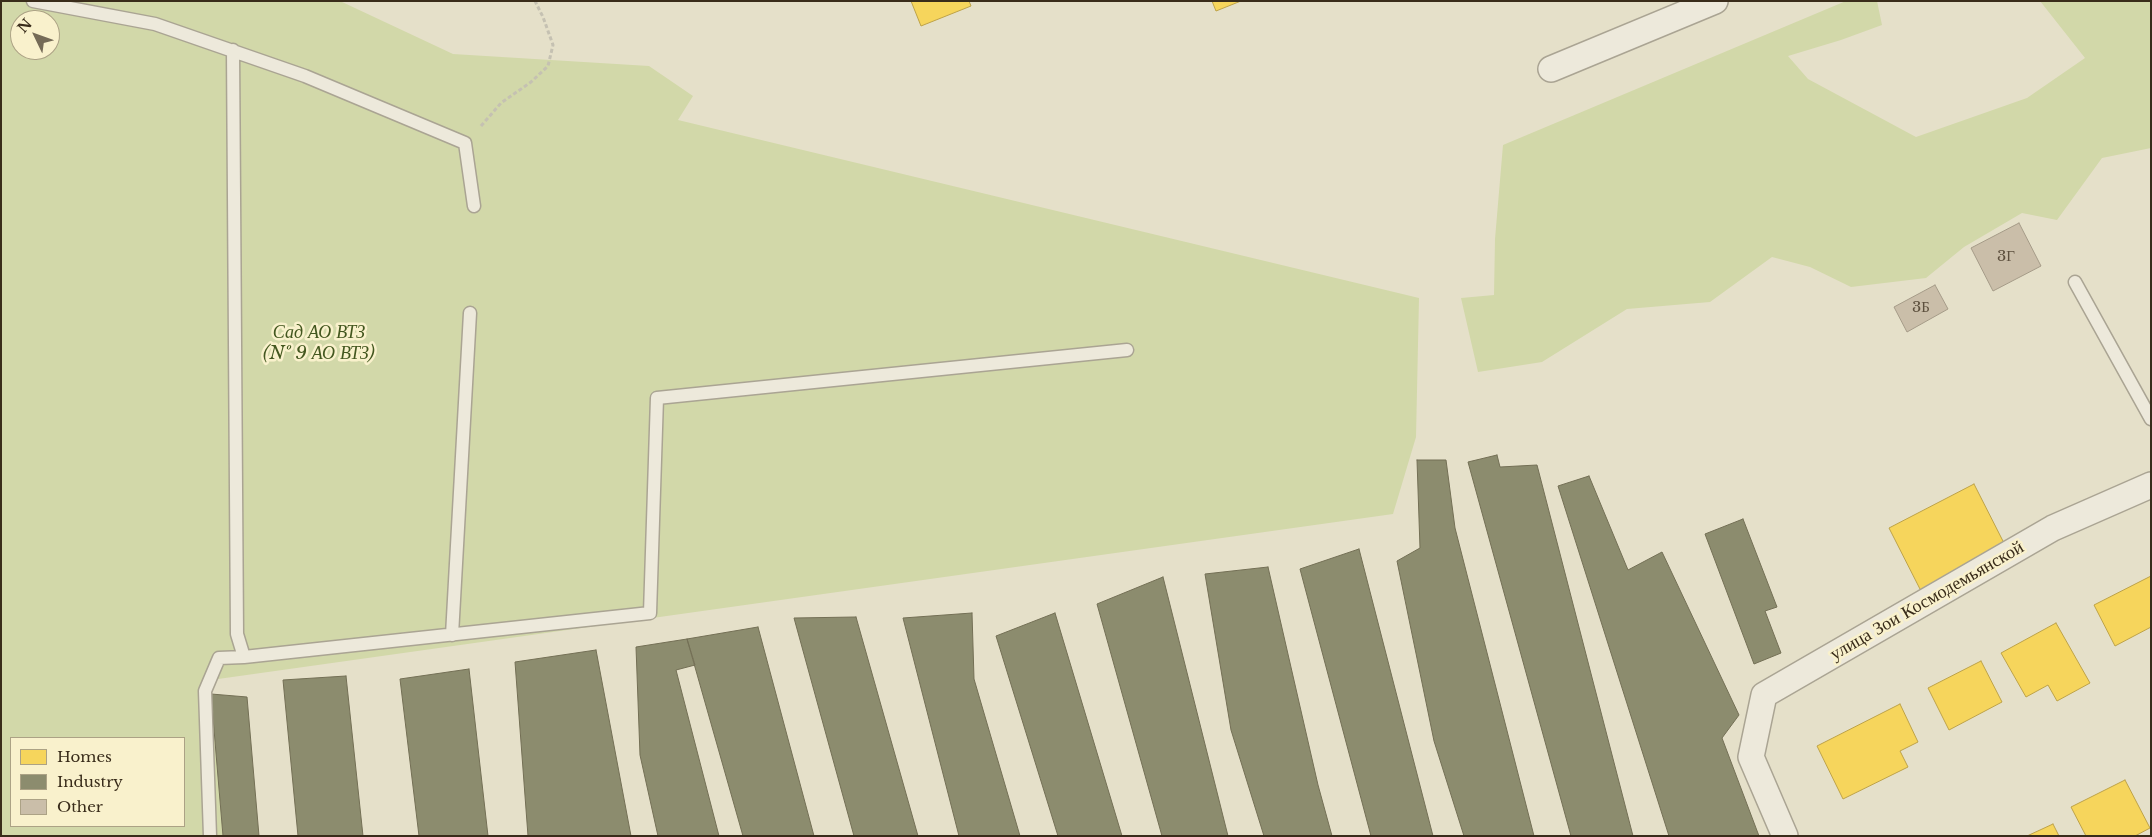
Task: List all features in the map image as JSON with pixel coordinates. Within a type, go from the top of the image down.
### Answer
[{"type":"street","points":[[1552,69],[1715,1]]},
{"type":"street","name":"улица Зои Космодемьянской","points":[[1785,836],[1751,757],[1764,695],[2053,528],[2151,485]]},
{"type":"lane","points":[[33,1],[155,24],[305,76],[465,143],[474,206]]},
{"type":"lane","points":[[233,50],[237,634],[244,657]]},
{"type":"lane","points":[[2075,282],[2151,420]]},
{"type":"lane","points":[[452,635],[470,313]]},
{"type":"lane","points":[[210,836],[205,691],[219,658],[244,657],[650,613],[657,398],[1127,350]]},
{"type":"path","points":[[465,143],[501,102],[531,82],[548,66],[553,45],[544,17],[535,1]]},
{"type":"green space","name":"Сад АО ВТЗ (№ 9 АО ВТЗ)","points":[[1,1],[340,1],[453,54],[649,66],[693,96],[678,120],[1419,298],[1416,437],[1393,514],[211,680],[223,836],[1,836]]},
{"type":"green space","points":[[1846,1],[1877,1],[1882,25],[1788,56],[1808,79],[1916,137],[2027,98],[2085,58],[2040,1],[2151,1],[2151,148],[2102,158],[2057,220],[2022,213],[1964,247],[1926,278],[1851,287],[1810,267],[1772,257],[1710,302],[1627,309],[1542,362],[1478,372],[1461,298],[1494,295],[1495,239],[1503,145]]},
{"type":"building: Homes","points":[[911,1],[969,1],[971,6],[921,26]]},
{"type":"building: Homes","points":[[1212,1],[1241,1],[1216,11]]},
{"type":"building: Homes","points":[[1974,484],[2007,549],[1922,593],[1889,528]]},
{"type":"building: Homes","points":[[2151,576],[2151,627],[2115,646],[2094,605]]},
{"type":"building: Homes","points":[[2056,623],[2090,683],[2057,701],[2048,685],[2026,697],[2001,653]]},
{"type":"building: Homes","points":[[1981,661],[2002,702],[1949,730],[1928,688]]},
{"type":"building: Homes","points":[[1900,704],[1918,742],[1900,751],[1908,767],[1843,799],[1817,746]]},
{"type":"building: Homes","points":[[2125,780],[2150,828],[2135,836],[2086,836],[2071,807]]},
{"type":"building: Homes","points":[[2053,824],[2059,836],[2027,836]]},
{"type":"building: Industry","points":[[1497,455],[1500,467],[1537,465],[1633,836],[1571,836],[1468,462]]},
{"type":"building: Industry","points":[[1417,460],[1446,460],[1455,528],[1534,836],[1464,836],[1434,741],[1397,561],[1420,548]]},
{"type":"building: Industry","points":[[1589,476],[1628,570],[1662,552],[1739,715],[1722,738],[1759,836],[1669,836],[1558,486]]},
{"type":"building: Industry","points":[[1743,519],[1777,607],[1765,611],[1781,653],[1754,664],[1705,534]]},
{"type":"building: Industry","points":[[1359,549],[1433,836],[1371,836],[1300,569]]},
{"type":"building: Industry","points":[[1268,567],[1318,785],[1332,836],[1264,836],[1231,730],[1205,574]]},
{"type":"building: Industry","points":[[1163,577],[1228,836],[1162,836],[1097,604]]},
{"type":"building: Industry","points":[[972,613],[974,679],[1020,836],[959,836],[903,618]]},
{"type":"building: Industry","points":[[1055,613],[1122,836],[1058,836],[996,636]]},
{"type":"building: Industry","points":[[856,617],[918,836],[854,836],[794,618]]},
{"type":"building: Industry","points":[[758,627],[814,836],[743,836],[687,639]]},
{"type":"building: Industry","points":[[687,639],[695,665],[676,670],[719,836],[658,836],[640,755],[636,647]]},
{"type":"building: Industry","points":[[596,650],[631,836],[528,836],[515,662]]},
{"type":"building: Industry","points":[[469,669],[488,836],[419,836],[400,679]]},
{"type":"building: Industry","points":[[346,676],[363,836],[298,836],[283,680]]},
{"type":"building: Industry","points":[[211,694],[247,697],[259,836],[223,836]]},
{"type":"building: Other","points":[[2019,223],[2041,266],[1993,291],[1971,248]]},
{"type":"building: Other","points":[[1935,285],[1948,309],[1907,332],[1894,307]]}]
